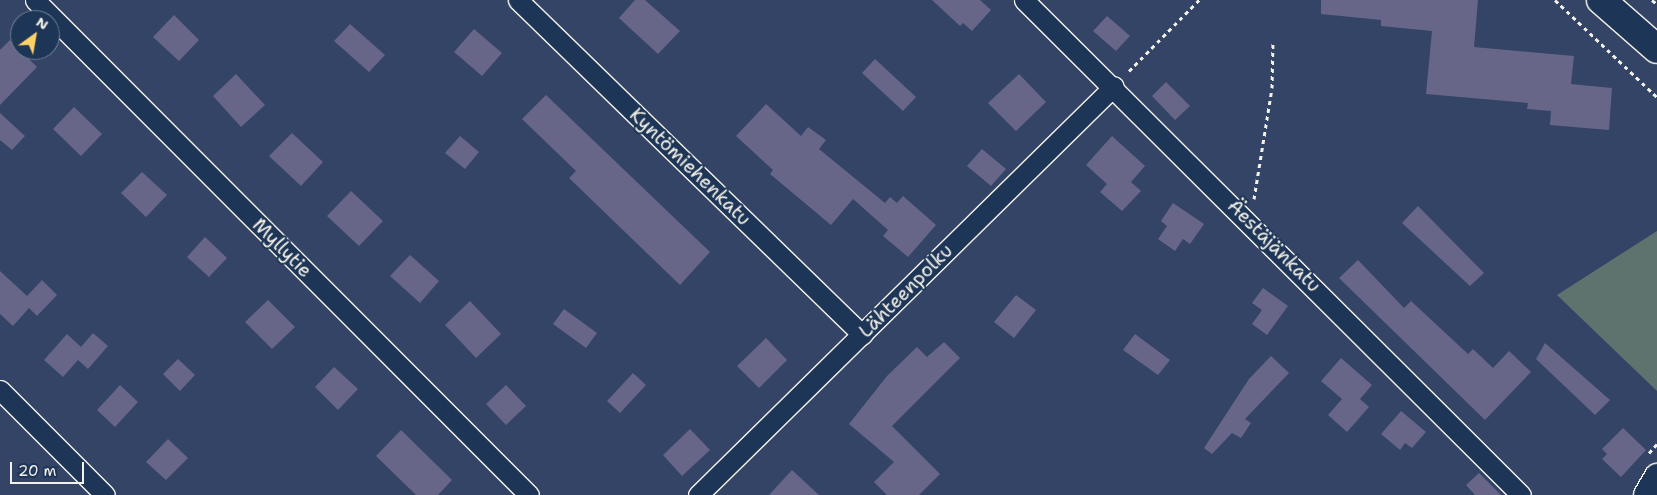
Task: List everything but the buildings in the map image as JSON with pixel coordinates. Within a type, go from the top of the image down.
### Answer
[{"type":"main road","points":[[1601,0],[1657,50]]},
{"type":"street","name":"Myllytie","points":[[35,0],[529,495]]},
{"type":"street","name":"Kyntömiehenkatu","points":[[518,0],[862,334]]},
{"type":"street","name":"Äestäjänkatu","points":[[1024,0],[1114,86],[1520,495]]},
{"type":"street","name":"Lähteenpolku","points":[[698,495],[1114,86]]},
{"type":"street","points":[[0,390],[105,495]]},
{"type":"street","points":[[1646,495],[1657,476]]},
{"type":"path","points":[[1114,86],[1199,0]]},
{"type":"path","points":[[1555,0],[1657,97]]},
{"type":"path","points":[[1652,0],[1657,4]]},
{"type":"path","points":[[1250,222],[1272,88],[1273,42]]},
{"type":"green space","points":[[1657,231],[1657,391],[1557,295]]}]
